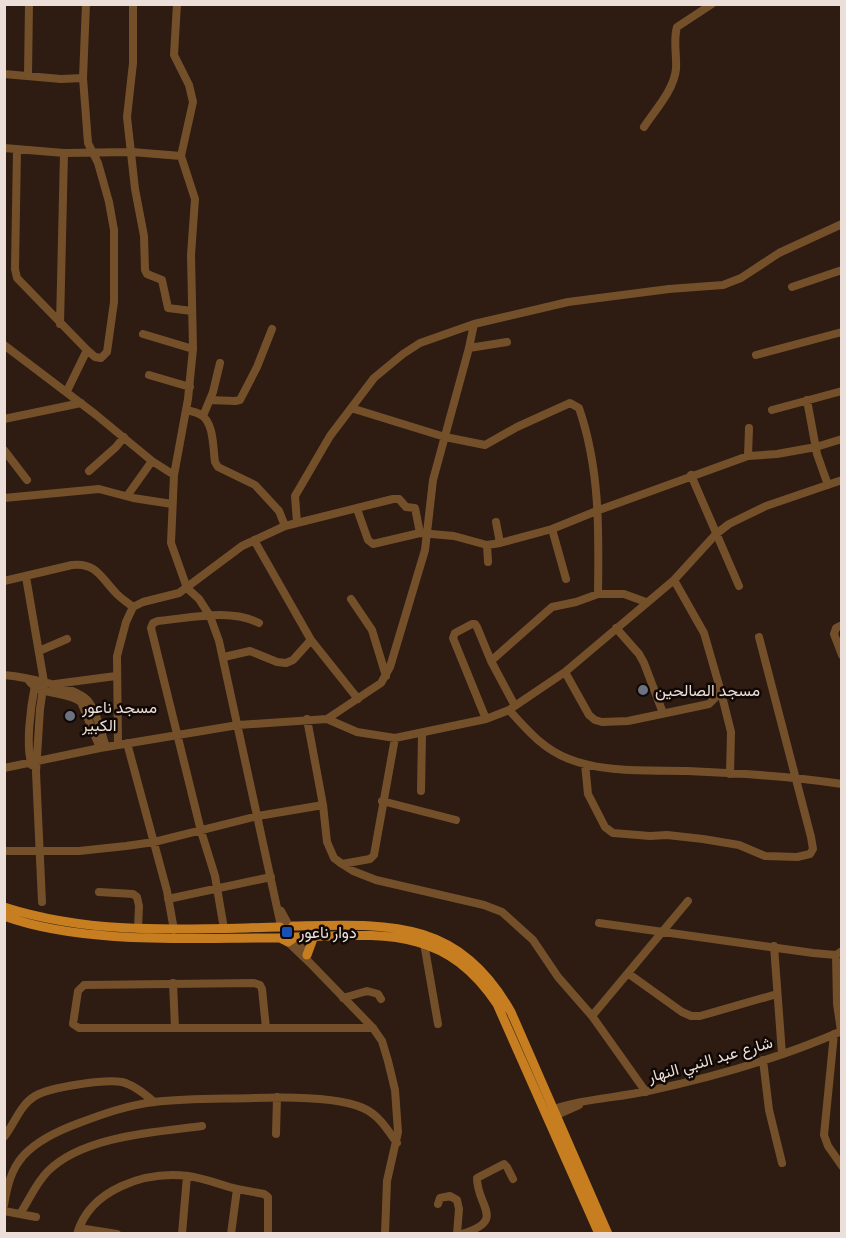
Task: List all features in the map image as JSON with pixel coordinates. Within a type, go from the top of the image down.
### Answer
[{"type":"main road","points":[[4,907],[25,914],[79,925],[174,930],[358,925],[395,927],[430,936],[456,949],[488,976],[504,999],[599,1233]]},
{"type":"main road","points":[[4,916],[39,926],[86,933],[160,938],[289,939],[314,936],[380,935],[424,943],[443,951],[464,966],[490,992],[608,1233]]},
{"type":"main road","points":[[286,926],[278,933],[289,939]]},
{"type":"main road","points":[[286,926],[296,933],[289,939]]},
{"type":"main road","points":[[308,958],[314,936]]},
{"type":"street","points":[[28,75],[29,4]]},
{"type":"street","points":[[17,149],[16,274],[22,285],[87,350],[98,358],[103,357],[107,352],[115,284],[112,217],[98,163],[86,137],[82,78],[86,4]]},
{"type":"street","points":[[133,4],[134,55],[127,114],[135,189],[144,236],[146,273],[162,280],[168,308],[192,311]]},
{"type":"street","points":[[177,4],[174,55],[189,85],[193,102],[181,156],[195,199],[191,255],[193,349],[190,387],[174,475],[171,543],[175,558],[190,588],[210,616],[224,657],[276,902],[286,926]]},
{"type":"street","points":[[644,127],[674,80],[677,27],[712,4]]},
{"type":"street","points":[[4,74],[61,79],[82,78]]},
{"type":"street","points":[[4,148],[64,153],[132,152],[181,156]]},
{"type":"street","points":[[60,324],[64,153]]},
{"type":"street","points":[[297,523],[294,504],[296,492],[330,436],[375,378],[420,343],[474,324],[568,302],[723,285],[741,278],[779,254],[842,224]]},
{"type":"street","points":[[792,287],[842,270]]},
{"type":"street","points":[[327,719],[381,683],[390,667],[425,550],[424,533],[433,480],[474,324]]},
{"type":"street","points":[[210,400],[240,400],[272,329]]},
{"type":"street","points":[[756,355],[842,332]]},
{"type":"street","points":[[143,334],[193,349]]},
{"type":"street","points":[[469,348],[507,342]]},
{"type":"street","points":[[4,345],[66,391],[152,461],[174,475]]},
{"type":"street","points":[[66,391],[87,350]]},
{"type":"street","points":[[203,416],[220,363]]},
{"type":"street","points":[[149,375],[190,387]]},
{"type":"street","points":[[772,410],[842,391]]},
{"type":"street","points":[[807,400],[816,447],[828,485]]},
{"type":"street","points":[[4,419],[81,403]]},
{"type":"street","points":[[351,408],[445,437],[485,445],[532,420],[570,403],[574,404],[579,408],[590,443],[599,510],[598,594]]},
{"type":"street","points":[[186,410],[203,416],[210,427],[215,462],[218,467],[255,485],[279,511],[285,526]]},
{"type":"street","points":[[748,428],[748,456]]},
{"type":"street","points":[[89,471],[124,437]]},
{"type":"street","points":[[357,508],[368,540],[373,544],[424,533],[454,536],[487,545],[552,529],[748,456],[777,454],[816,447],[842,439]]},
{"type":"street","points":[[4,450],[27,480]]},
{"type":"street","points":[[127,496],[152,461]]},
{"type":"street","points":[[692,475],[739,586]]},
{"type":"street","points":[[4,768],[103,747],[238,725],[327,719],[357,732],[395,738],[486,719],[512,708],[565,672],[674,580],[716,534],[739,519],[766,506],[842,480]]},
{"type":"street","points":[[4,498],[99,489],[172,504]]},
{"type":"street","points":[[174,930],[154,842],[122,744],[116,676],[120,645],[133,607],[190,588],[218,563],[254,540],[285,526],[399,499],[406,507],[415,508],[424,533]]},
{"type":"street","points":[[496,522],[500,543]]},
{"type":"street","points":[[552,529],[567,579]]},
{"type":"street","points":[[254,540],[311,640],[358,699]]},
{"type":"street","points":[[487,545],[488,562]]},
{"type":"street","points":[[4,581],[72,564],[87,565],[99,572],[115,592],[133,607]]},
{"type":"street","points":[[26,577],[39,651],[40,683],[30,728],[36,772],[42,902]]},
{"type":"street","points":[[674,580],[704,633],[731,732],[730,774]]},
{"type":"street","points":[[491,661],[552,607],[598,594],[624,594],[646,602]]},
{"type":"street","points":[[351,599],[372,630],[386,676]]},
{"type":"street","points":[[224,928],[215,876],[201,831],[152,625],[158,621],[210,616],[244,616],[259,623]]},
{"type":"street","points":[[486,719],[454,635],[475,624],[512,708],[541,744],[566,758],[585,764],[622,768],[794,778],[842,784]]},
{"type":"street","points":[[842,625],[836,628],[834,634],[842,655]]},
{"type":"street","points":[[616,628],[644,663],[663,713]]},
{"type":"street","points":[[585,764],[588,794],[605,827],[610,832],[643,836],[672,835],[735,844],[765,856],[805,856],[812,852],[809,828],[794,778],[759,637]]},
{"type":"street","points":[[39,651],[67,639]]},
{"type":"street","points":[[224,657],[250,651],[278,662],[288,662],[311,640]]},
{"type":"street","points":[[565,672],[589,715],[602,722],[628,721],[709,704],[721,692]]},
{"type":"street","points":[[4,675],[40,683],[81,702],[103,747]]},
{"type":"street","points":[[40,683],[116,676]]},
{"type":"street","points":[[307,719],[329,847],[334,858],[352,871],[376,880],[484,905],[502,912],[533,940],[558,977],[592,1016],[646,1092]]},
{"type":"street","points":[[421,791],[422,734]]},
{"type":"street","points":[[342,864],[370,859],[374,855],[395,738]]},
{"type":"street","points":[[382,801],[456,820]]},
{"type":"street","points":[[4,851],[96,850],[154,842],[258,816],[323,805]]},
{"type":"street","points":[[168,899],[271,877]]},
{"type":"street","points":[[99,892],[133,894],[137,897],[138,928]]},
{"type":"street","points":[[592,1016],[688,902]]},
{"type":"street","points":[[599,923],[663,933],[839,953],[837,1004],[839,1032],[824,1135],[828,1146],[842,1166]]},
{"type":"street","points":[[289,939],[373,1028],[382,1041],[395,1090],[398,1118],[396,1143],[387,1181],[385,1233]]},
{"type":"street","points":[[424,943],[438,1024]]},
{"type":"street","points":[[774,946],[782,1054]]},
{"type":"street","points":[[629,974],[691,1016],[707,1014],[777,994]]},
{"type":"street","points":[[173,983],[175,1028]]},
{"type":"street","points":[[266,1028],[262,989],[260,985],[254,983],[84,985],[78,991],[73,1024],[79,1028],[266,1028],[373,1028]]},
{"type":"street","points":[[343,998],[367,991],[378,994],[381,999]]},
{"type":"street","name":"شارع عبد النبي النهار","points":[[551,1113],[583,1103],[646,1092],[711,1076],[782,1054],[839,1032]]},
{"type":"street","points":[[763,1060],[769,1110],[782,1163]]},
{"type":"street","points":[[4,1137],[24,1106],[35,1096],[61,1088],[121,1082],[136,1088],[154,1102]]},
{"type":"street","points":[[4,1205],[6,1183],[15,1167],[24,1155],[44,1140],[94,1117],[154,1102],[277,1097],[318,1099],[361,1107],[374,1114],[383,1122],[396,1143]]},
{"type":"street","points":[[276,1134],[277,1097]]},
{"type":"street","points":[[20,1214],[47,1172],[57,1164],[91,1146],[125,1137],[202,1126]]},
{"type":"street","points":[[462,1233],[481,1227],[485,1222],[486,1211],[477,1178],[504,1164],[513,1179]]},
{"type":"street","points":[[182,1233],[187,1176]]},
{"type":"street","points":[[117,1233],[78,1231],[86,1214],[116,1188],[143,1179],[187,1176],[264,1194],[268,1197],[268,1233]]},
{"type":"street","points":[[231,1233],[237,1188]]},
{"type":"street","points":[[438,1204],[445,1196],[457,1200],[459,1209],[457,1233]]},
{"type":"street","points":[[4,1211],[36,1217]]},
{"type":"place","name":"مسجد الصالحين","points":[[643,690]]},
{"type":"place","name":"مسجد ناعور الكبير","points":[[70,716]]},
{"type":"place","name":"دوار ناعور","points":[[287,932]]}]
